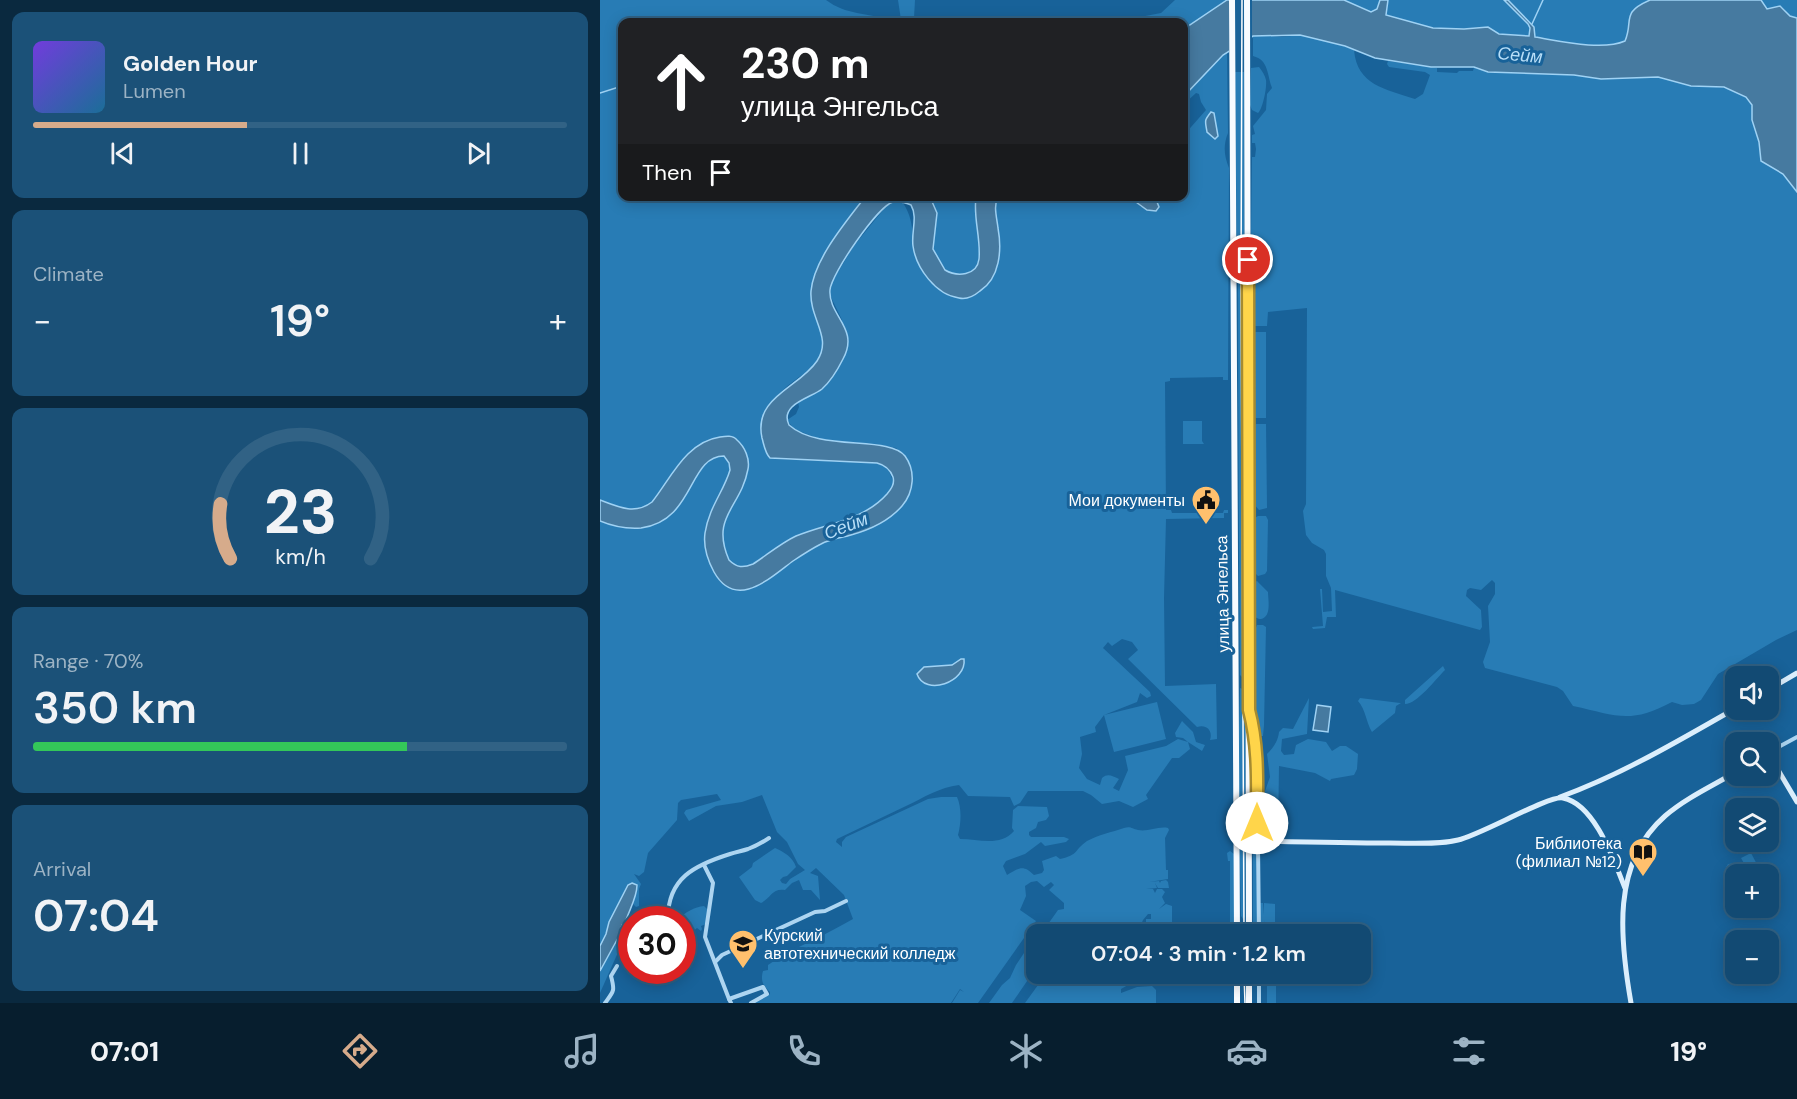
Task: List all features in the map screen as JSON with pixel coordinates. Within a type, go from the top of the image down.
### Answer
[{"type":"main road","name":"улица Энгельса","points":[[1232,0],[1236,924]]},
{"type":"main road","name":"улица Энгельса","points":[[1247,0],[1249,921]]},
{"type":"main road","points":[[1234,281],[1241,276],[1248,282]]},
{"type":"main road","points":[[1236,670],[1238,678],[1242,680],[1247,676],[1249,669]]},
{"type":"main road","points":[[1236,696],[1237,688],[1243,685],[1248,688],[1249,696]]},
{"type":"main road","points":[[1236,921],[1249,921]]},
{"type":"main road","points":[[1237,984],[1237,1003]]},
{"type":"main road","points":[[1249,984],[1249,1003]]},
{"type":"street","points":[[1779,684],[1797,674]]},
{"type":"street","points":[[1249,710],[1257,757],[1258,924]]},
{"type":"street","points":[[1248,848],[1252,843],[1258,841],[1452,842],[1486,831],[1549,800],[1586,787],[1725,714]]},
{"type":"street","points":[[1779,747],[1797,737]]},
{"type":"street","points":[[1779,770],[1797,802]]},
{"type":"street","points":[[1630,1003],[1623,912],[1625,888],[1639,847],[1663,818],[1681,804],[1725,778]]},
{"type":"street","points":[[1558,798],[1570,801],[1589,814],[1625,888]]},
{"type":"street","points":[[669,906],[682,876],[688,871],[748,849],[770,838]]},
{"type":"street","points":[[704,865],[713,883],[705,937],[730,1001],[763,987],[767,994],[751,1003]]},
{"type":"street","points":[[1619,874],[1626,875],[1629,872]]},
{"type":"street","points":[[715,962],[722,955],[806,916],[846,901]]},
{"type":"street","points":[[605,1003],[615,988],[611,976],[617,966]]},
{"type":"street","points":[[1259,984],[1259,1003]]},
{"type":"shaded area","points":[[600,0],[826,0],[849,11],[882,18],[618,18],[618,201],[862,201],[828,247],[815,275],[812,305],[824,344],[820,356],[811,368],[778,395],[761,432],[768,457],[774,459],[877,463],[888,469],[894,483],[887,495],[877,505],[864,512],[794,537],[746,567],[730,562],[723,545],[722,535],[725,520],[742,486],[748,461],[694,448],[652,502],[646,506],[626,509],[600,500]]},
{"type":"shaded area","points":[[898,0],[915,0],[914,18],[901,18]]},
{"type":"shaded area","points":[[1175,0],[1227,0],[1188,26],[1188,18],[1135,18],[1161,13]]},
{"type":"shaded area","points":[[1344,0],[1380,0],[1377,9],[1371,12]]},
{"type":"shaded area","points":[[1388,0],[1505,0],[1520,12],[1508,0],[1650,0],[1636,8],[1625,41],[1614,44],[1584,45],[1506,35],[1497,33],[1488,27],[1451,29],[1429,27],[1386,15]]},
{"type":"shaded area","points":[[1761,0],[1797,0],[1797,18],[1790,16],[1782,7],[1767,9]]},
{"type":"shaded area","points":[[1300,35],[1333,42],[1354,50],[1356,62],[1361,71],[1374,84],[1415,99],[1423,94],[1430,75],[1425,72],[1389,67],[1388,61],[1437,68],[1437,72],[1473,71],[1474,67],[1488,72],[1574,75],[1601,79],[1658,77],[1683,84],[1730,89],[1746,97],[1753,108],[1752,120],[1759,142],[1761,161],[1783,174],[1797,192],[1797,630],[1732,666],[1725,666],[1725,670],[1718,674],[1701,700],[1694,704],[1682,705],[1672,702],[1644,714],[1622,716],[1573,706],[1563,691],[1557,687],[1485,668],[1483,662],[1490,642],[1488,606],[1495,594],[1495,583],[1492,580],[1481,590],[1470,588],[1467,590],[1466,596],[1481,610],[1482,627],[1480,630],[1335,590],[1336,617],[1327,617],[1325,628],[1313,629],[1312,627],[1323,626],[1320,589],[1322,589],[1323,612],[1332,611],[1331,588],[1326,576],[1326,554],[1306,535],[1303,511],[1306,504],[1307,308],[1268,312],[1267,326],[1255,326],[1250,320],[1252,157],[1255,157],[1256,149],[1255,143],[1252,143],[1252,135],[1255,134],[1253,126],[1266,110],[1267,94],[1272,88],[1265,64],[1253,56],[1253,36]]},
{"type":"shaded area","points":[[1227,52],[1228,133],[1225,150],[1229,168],[1228,380],[1223,380],[1223,377],[1170,378],[1170,381],[1165,382],[1166,510],[1171,510],[1172,513],[1223,513],[1224,510],[1228,510],[1228,513],[1224,513],[1224,518],[1166,519],[1165,686],[1216,684],[1217,739],[1210,740],[1211,734],[1208,729],[1204,726],[1197,727],[1128,659],[1138,650],[1132,642],[1122,639],[1112,646],[1108,642],[1103,648],[1150,692],[1151,696],[1147,698],[1140,693],[1137,702],[1104,715],[1095,727],[1096,732],[1080,737],[1082,754],[1079,768],[1087,779],[1100,785],[1102,778],[1106,776],[1119,779],[1113,788],[1119,791],[1128,770],[1125,756],[1166,746],[1178,739],[1188,742],[1190,749],[1179,758],[1172,758],[1146,795],[1148,799],[1133,807],[1119,801],[1102,804],[1083,791],[1028,791],[1020,803],[1014,806],[1010,797],[968,796],[959,785],[932,793],[837,839],[836,842],[842,847],[842,842],[846,837],[928,799],[957,797],[960,811],[958,835],[960,839],[982,841],[996,841],[1014,831],[1012,828],[1013,810],[1018,806],[1047,807],[1049,816],[1046,820],[1038,822],[1029,835],[1069,839],[1066,842],[1045,846],[1041,842],[1025,854],[1006,861],[1003,866],[1007,875],[1024,868],[1034,875],[1044,870],[1042,861],[1056,856],[1060,859],[1070,856],[1087,841],[1100,835],[1126,827],[1136,830],[1168,828],[1165,838],[1168,879],[1149,882],[1159,881],[1160,883],[1166,880],[1169,888],[1158,888],[1155,883],[1157,888],[1146,889],[1153,889],[1155,893],[1157,889],[1165,892],[1162,897],[1165,903],[1159,909],[1166,904],[1172,906],[1172,924],[1146,924],[1146,919],[1151,919],[1151,914],[1148,914],[1141,924],[1048,924],[1058,910],[1064,909],[1064,903],[1049,890],[1054,885],[1051,882],[1044,887],[1037,881],[1031,882],[1025,886],[1026,896],[1020,910],[1036,921],[1034,924],[1026,924],[1026,935],[978,1003],[952,1003],[960,990],[964,992],[960,989],[951,1003],[753,1003],[770,994],[763,983],[762,975],[763,971],[768,970],[768,965],[774,961],[774,958],[853,919],[844,895],[816,868],[810,873],[818,876],[820,900],[811,890],[803,890],[799,880],[785,890],[774,892],[761,903],[755,900],[739,877],[752,867],[753,863],[775,848],[785,853],[796,867],[780,880],[782,883],[786,884],[805,870],[798,864],[787,842],[777,832],[762,795],[742,802],[716,806],[689,821],[684,813],[686,810],[721,800],[717,794],[681,800],[678,803],[677,820],[648,853],[644,872],[639,876],[634,874],[641,884],[639,906],[633,904],[637,888],[622,906],[618,906],[618,911],[609,922],[600,946],[600,521],[630,528],[641,528],[658,523],[671,514],[681,502],[703,466],[712,459],[724,456],[730,470],[708,559],[720,581],[762,584],[824,542],[852,535],[881,523],[901,507],[912,488],[912,476],[906,458],[896,448],[882,445],[822,440],[794,429],[787,420],[796,414],[799,407],[798,402],[824,387],[842,361],[842,320],[830,295],[832,282],[853,247],[887,205],[894,202],[903,203],[908,211],[915,252],[923,272],[947,294],[968,298],[984,288],[997,265],[1000,246],[997,201],[1134,201],[1141,207],[1159,207],[1157,201],[1188,201],[1188,130],[1206,110],[1199,94],[1196,93],[1188,100],[1188,91]],"holes":[[[961,659],[934,685],[924,667],[952,665]]]},
{"type":"shaded area","points":[[1259,67],[1265,76],[1266,83],[1263,102],[1258,113],[1252,110],[1250,105],[1251,68]]},
{"type":"shaded area","points":[[1235,72],[1244,72],[1244,274],[1237,274]]},
{"type":"shaded area","points":[[931,201],[976,201],[979,256],[976,266],[969,273],[953,274],[943,268],[936,258],[933,244],[937,219]]},
{"type":"shaded area","points":[[1241,279],[1243,281],[1246,568],[1245,674],[1243,678],[1240,675],[1238,429],[1238,281]]},
{"type":"shaded area","points":[[1255,332],[1266,332],[1266,418],[1256,418],[1252,414],[1252,337]]},
{"type":"shaded area","points":[[1183,421],[1202,421],[1204,444],[1183,444]]},
{"type":"shaded area","points":[[1256,424],[1266,424],[1267,508],[1259,510],[1252,502],[1252,428]]},
{"type":"shaded area","points":[[1266,516],[1268,520],[1267,571],[1258,576],[1254,572],[1252,525],[1253,519]]},
{"type":"shaded area","points":[[1257,581],[1268,592],[1267,615],[1261,619],[1254,616],[1251,607],[1252,584]]},
{"type":"shaded area","points":[[1257,625],[1266,627],[1263,736],[1257,736],[1254,694]]},
{"type":"shaded area","points":[[1443,666],[1445,670],[1426,690],[1415,700],[1405,704],[1405,700]]},
{"type":"shaded area","points":[[1240,688],[1245,690],[1245,917],[1243,919],[1241,916],[1238,769]]},
{"type":"shaded area","points":[[1309,698],[1307,734],[1282,739],[1281,751],[1284,755],[1294,754],[1296,745],[1308,739],[1326,742],[1332,751],[1340,746],[1346,746],[1358,754],[1357,769],[1354,775],[1330,781],[1315,773],[1279,766],[1278,833],[1259,826],[1259,824],[1271,824],[1271,821],[1274,821],[1273,808],[1264,808],[1264,805],[1260,805],[1270,777],[1267,754],[1283,728],[1293,729]]},
{"type":"shaded area","points":[[1360,698],[1401,703],[1396,706],[1395,713],[1372,732],[1358,701]]},
{"type":"shaded area","points":[[1157,702],[1166,739],[1114,752],[1104,715]]},
{"type":"shaded area","points":[[1182,721],[1193,732],[1196,742],[1205,745],[1202,751],[1183,738],[1176,737],[1175,733]]},
{"type":"shaded area","points":[[1253,847],[1256,848],[1258,924],[1253,924]]},
{"type":"shaded area","points":[[1230,851],[1234,854],[1234,924],[1230,924],[1230,861],[1228,861],[1227,853]]},
{"type":"shaded area","points":[[1751,853],[1757,864],[1744,864],[1741,858]]},
{"type":"shaded area","points":[[1259,903],[1263,903],[1264,915],[1264,903],[1275,904],[1275,924],[1264,924],[1264,920],[1264,924],[1259,924]]},
{"type":"shaded area","points":[[704,906],[708,910],[706,924],[701,926],[701,931],[696,929],[697,907]]},
{"type":"shaded area","points":[[618,940],[618,952],[600,993],[600,971]]},
{"type":"shaded area","points":[[1026,950],[1026,983],[1012,1003],[989,1003],[1010,978]]},
{"type":"shaded area","points":[[1039,984],[1127,984],[1121,989],[1121,993],[1137,987],[1152,986],[1156,990],[1156,1003],[1025,1003]]},
{"type":"shaded area","points":[[1267,984],[1276,984],[1276,1003],[1267,1003]]},
{"type":"water","name":"Сейм","points":[[1227,0],[1344,0],[1371,12],[1377,9],[1380,0],[1388,0],[1386,15],[1433,28],[1488,27],[1499,34],[1529,36],[1528,24],[1504,0],[1508,0],[1534,27],[1535,37],[1568,43],[1605,45],[1625,41],[1631,13],[1650,0],[1761,0],[1767,9],[1780,6],[1790,16],[1797,18],[1797,192],[1783,174],[1761,161],[1759,142],[1752,120],[1752,105],[1746,97],[1724,87],[1691,86],[1658,77],[1601,79],[1574,75],[1488,72],[1474,67],[1431,67],[1375,58],[1345,46],[1300,35],[1253,36],[1223,55],[1188,92],[1188,26]]},
{"type":"water","points":[[1211,112],[1214,113],[1218,136],[1215,139],[1207,132],[1206,119]]},
{"type":"water","name":"Сейм","points":[[862,201],[932,201],[937,213],[933,249],[945,270],[955,274],[966,274],[975,269],[979,259],[976,201],[997,201],[1000,245],[996,271],[987,285],[965,298],[943,292],[935,286],[918,263],[913,246],[914,214],[911,205],[893,202],[877,215],[846,256],[830,290],[831,299],[848,339],[843,359],[834,375],[822,389],[798,402],[788,412],[789,425],[802,433],[835,441],[884,446],[897,450],[905,456],[911,468],[912,481],[909,494],[902,506],[878,524],[858,533],[824,542],[764,582],[743,590],[732,589],[723,583],[714,572],[705,548],[707,524],[730,470],[729,463],[724,456],[712,459],[703,466],[682,502],[672,514],[659,523],[641,528],[630,528],[600,521],[600,500],[633,509],[646,506],[652,502],[689,453],[708,440],[725,436],[734,437],[740,443],[748,461],[744,482],[725,522],[723,533],[729,560],[737,566],[753,564],[796,536],[856,516],[887,494],[892,486],[893,477],[882,465],[770,458],[762,438],[761,424],[764,412],[779,394],[809,370],[821,352],[822,336],[813,310],[811,291],[818,266],[840,229]]},
{"type":"water","points":[[1135,201],[1157,201],[1159,207],[1156,211],[1147,210]]},
{"type":"water","points":[[964,659],[963,667],[959,674],[945,684],[928,685],[921,681],[917,674],[924,667],[952,665]]},
{"type":"water","points":[[1317,705],[1331,707],[1328,732],[1313,730]]},
{"type":"water","points":[[632,883],[637,885],[637,890],[631,906],[618,906],[618,938],[600,971],[600,946],[609,922],[628,885]]},
{"type":"pier","points":[[1229,0],[1252,0],[1252,40],[1229,55]]},
{"type":"waterway","points":[[1532,24],[1543,0]]},
{"type":"waterway","points":[[600,93],[618,87]]},
{"type":"tram line","points":[[1242,0],[1244,924]]},
{"type":"tram line","points":[[1244,984],[1245,1003]]},
{"type":"place","name":"Мои документы","points":[[1206,526]]},
{"type":"place","name":"Библиотека (филиал №12)","points":[[1643,878]]},
{"type":"place","name":"Курский автотехнический колледж","points":[[743,970]]},
{"type":"route","points":[[1248,260],[1249,710],[1257,757],[1257,823]]}]
